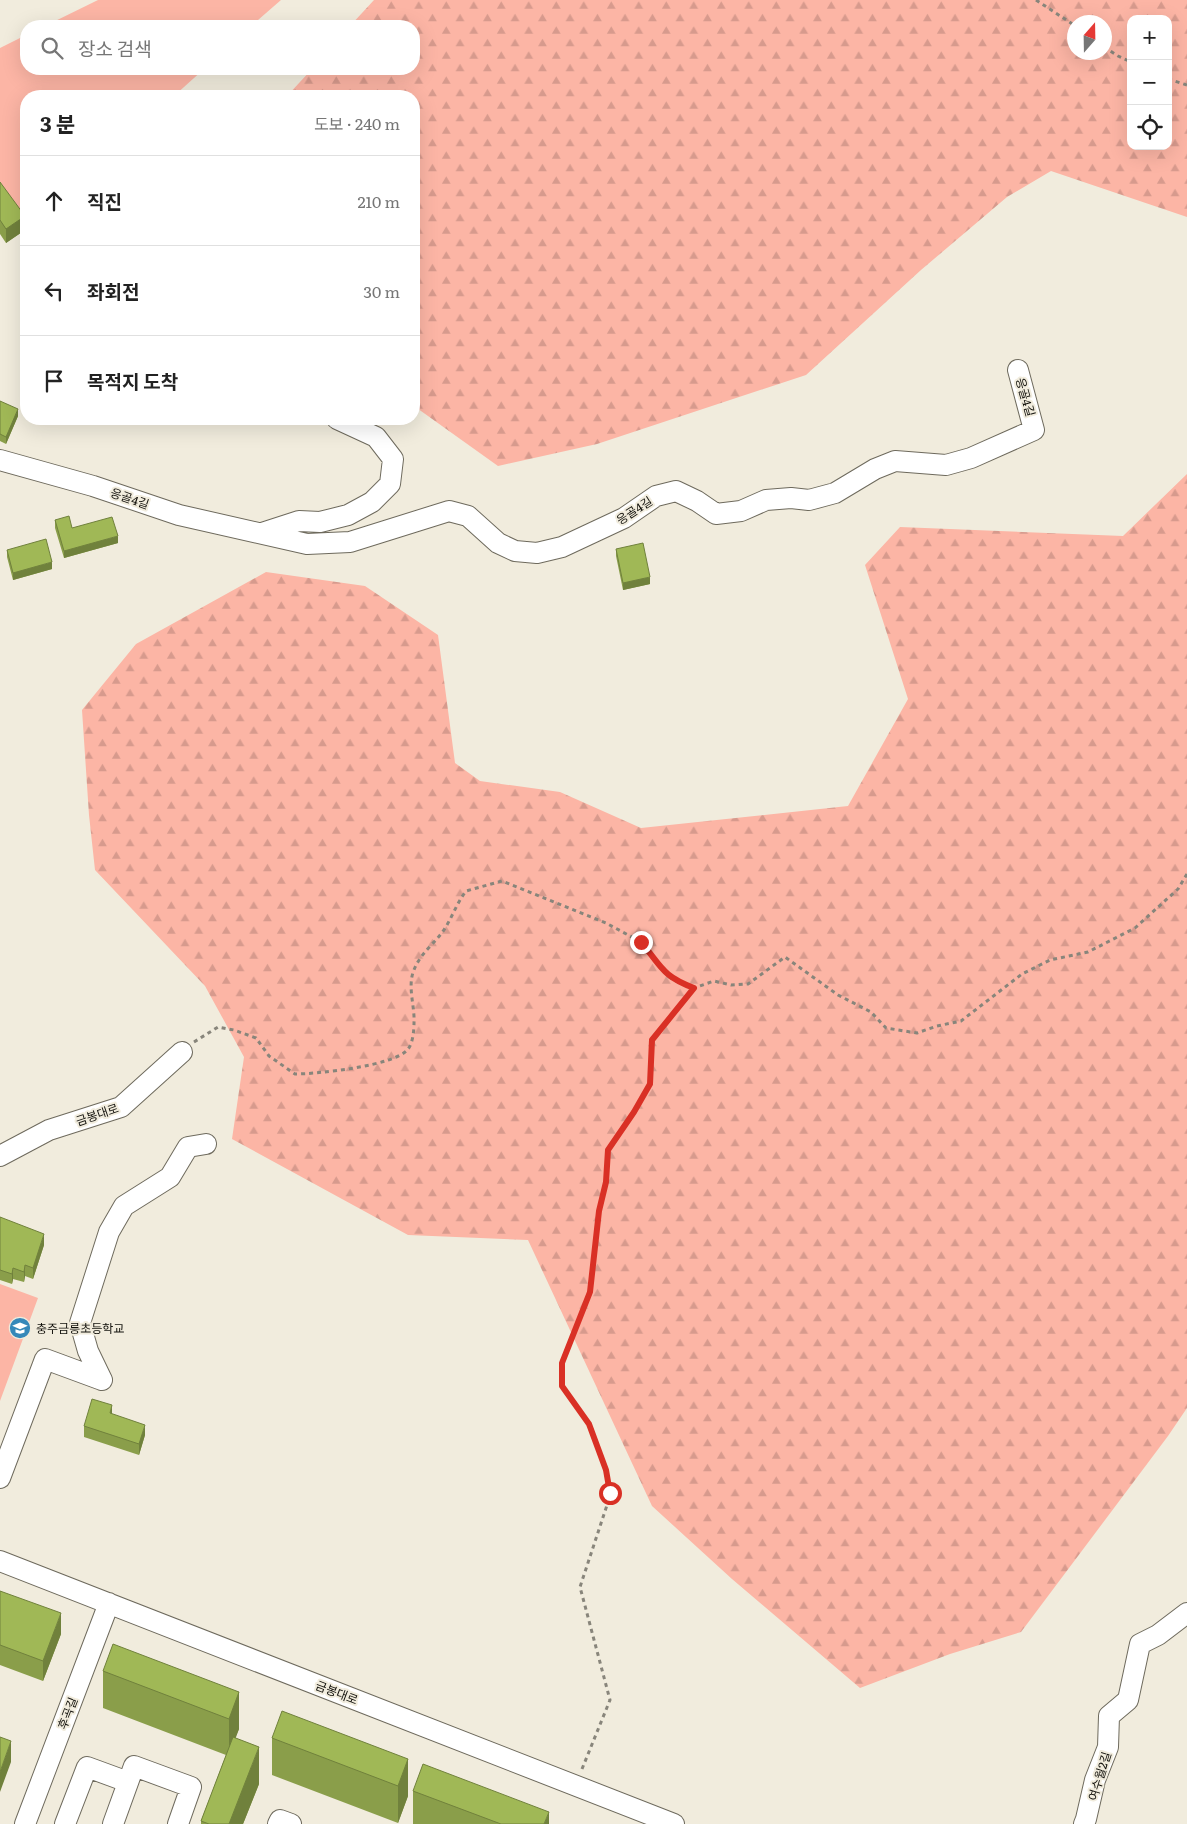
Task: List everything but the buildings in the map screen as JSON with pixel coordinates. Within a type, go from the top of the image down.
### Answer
[{"type":"street","name":"응골4길","points":[[0,460],[93,486],[180,515],[307,544],[350,542],[449,511],[468,516],[498,543],[515,551],[537,553],[562,547],[624,518],[656,496],[676,491],[697,501],[716,514],[741,511],[766,500],[791,498],[809,500],[835,493],[875,469],[895,461],[946,465],[971,458],[1034,430],[1030,408],[1018,370]]},
{"type":"street","points":[[260,534],[299,522],[320,522],[348,515],[372,502],[390,484],[392,459],[376,437],[350,425]]},
{"type":"street","name":"금봉대로","points":[[0,1156],[49,1130],[121,1107],[182,1052]]},
{"type":"street","points":[[0,1478],[45,1359],[102,1380],[88,1351],[80,1323],[109,1232],[124,1206],[170,1177],[188,1147],[206,1144]]},
{"type":"street","name":"금봉대로","points":[[0,1561],[674,1824]]},
{"type":"street","name":"후곡길","points":[[25,1824],[108,1603]]},
{"type":"street","name":"여수월2길","points":[[1084,1824],[1095,1780],[1108,1747],[1110,1716],[1128,1700],[1140,1644],[1158,1635],[1187,1613]]},
{"type":"street","points":[[113,1824],[134,1766],[191,1787],[178,1824]]},
{"type":"street","points":[[65,1824],[87,1767],[128,1782]]},
{"type":"street","points":[[278,1824],[280,1820],[291,1824]]},
{"type":"path","points":[[1036,0],[1067,20]]},
{"type":"path","points":[[1112,52],[1127,60]]},
{"type":"path","points":[[1172,79],[1187,85]]},
{"type":"path","points":[[576,1785],[610,1700],[580,1587],[610,1493],[606,1470],[589,1424],[562,1386],[562,1363],[590,1292],[599,1211],[606,1182],[608,1150],[634,1112],[650,1084],[652,1040],[694,988],[714,981],[731,985],[748,984],[785,957],[838,995],[871,1012],[886,1028],[917,1033],[961,1021],[1022,974],[1050,960],[1088,952],[1134,928],[1178,889],[1187,874]]},
{"type":"path","points":[[182,1052],[193,1042],[218,1027],[234,1030],[256,1038],[269,1056],[295,1074],[367,1067],[402,1054],[409,1048],[413,1035],[411,981],[414,969],[430,945],[442,933],[466,891],[502,881],[606,923],[634,937],[641,942],[662,970],[669,976],[678,982],[694,988]]},
{"type":"green space","points":[[98,0],[281,0],[258,20],[57,20]]},
{"type":"green space","points":[[374,0],[1187,0],[1187,217],[1051,171],[1007,197],[921,270],[806,375],[597,444],[498,466],[420,410],[420,90],[293,90],[306,75],[420,75],[420,20],[356,20]]},
{"type":"green space","points":[[20,38],[20,75],[197,75],[181,90],[20,90],[20,212],[0,182],[0,48]]},
{"type":"green space","points":[[1187,474],[1187,1408],[1021,1632],[950,1654],[860,1688],[732,1579],[652,1506],[528,1240],[408,1235],[232,1139],[244,1057],[205,986],[95,870],[89,815],[82,710],[136,644],[266,572],[365,586],[438,635],[455,763],[480,781],[560,792],[641,828],[848,806],[908,699],[865,565],[900,527],[1123,536]]},
{"type":"green space","points":[[0,1284],[38,1298],[0,1401]]},
{"type":"place","name":"충주금릉초등학교","points":[[20,1328]]},
{"type":"route","points":[[610,1493],[606,1470],[589,1424],[562,1386],[562,1363],[590,1292],[599,1211],[606,1182],[608,1150],[634,1112],[650,1084],[652,1040],[671,1019],[694,988],[678,982],[662,970],[641,942]]}]
